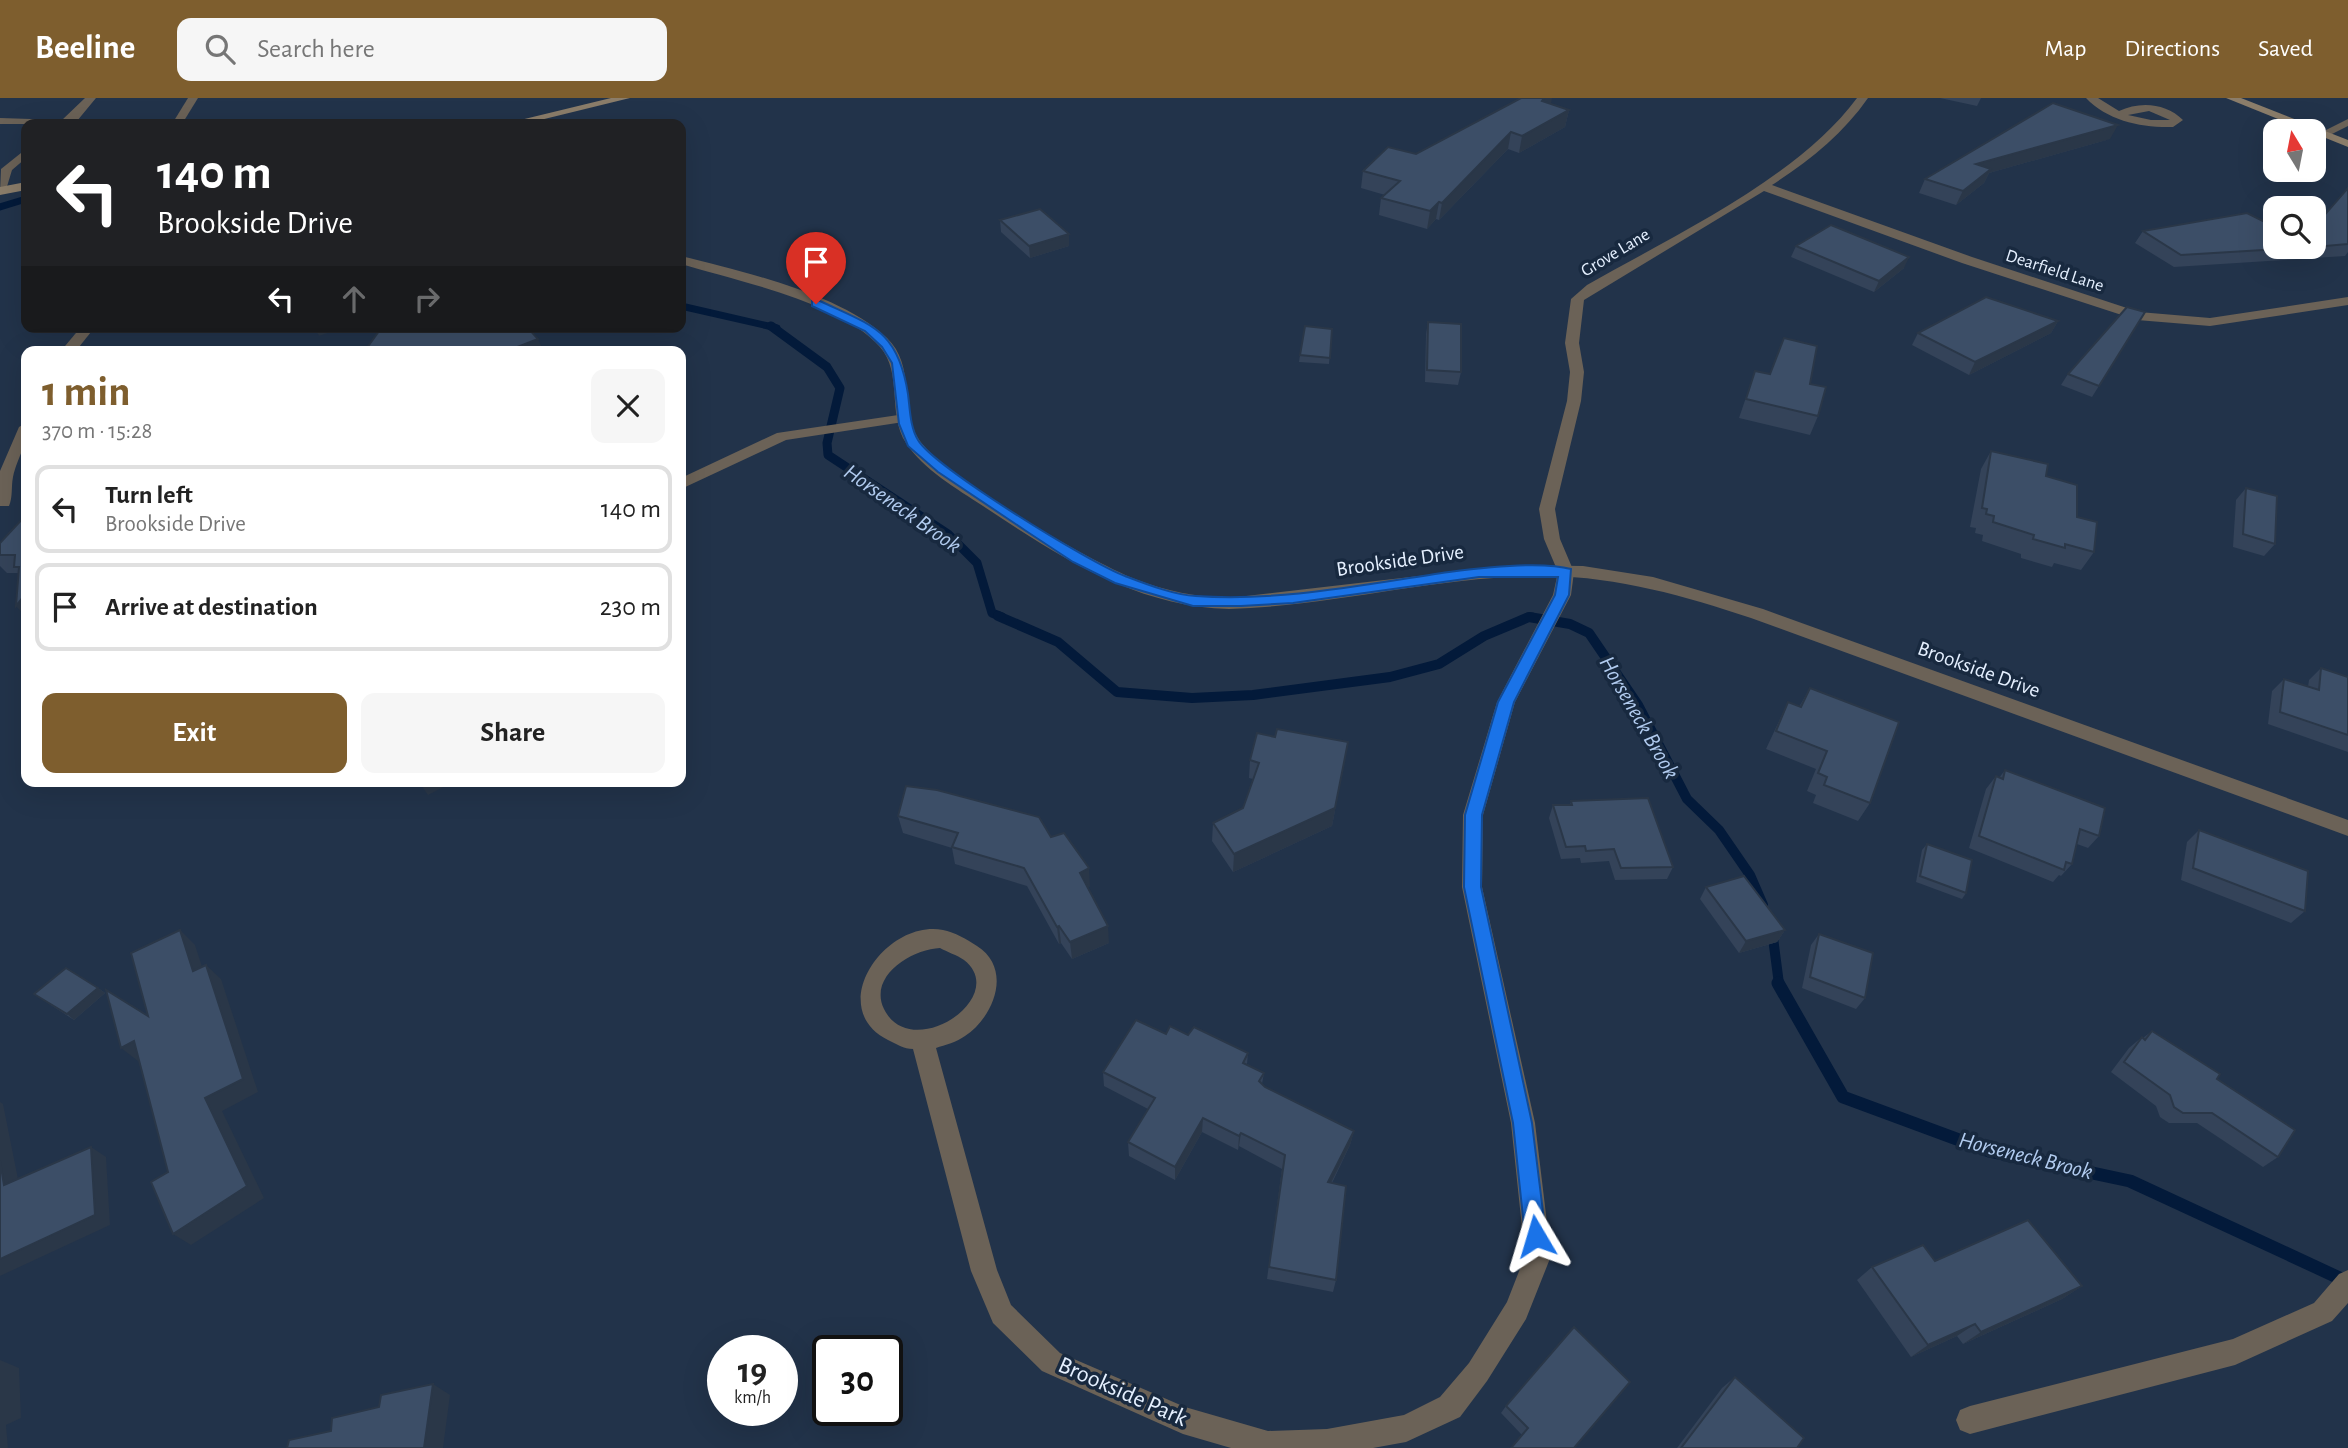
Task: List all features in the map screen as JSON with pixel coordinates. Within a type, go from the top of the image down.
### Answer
[{"type":"main road","points":[[532,119],[625,98]]},
{"type":"main road","points":[[2231,98],[2285,119]]},
{"type":"main road","points":[[2326,135],[2348,144]]},
{"type":"main road","points":[[1,190],[21,187]]},
{"type":"street","points":[[73,119],[91,98]]},
{"type":"street","points":[[180,119],[193,98]]},
{"type":"street","name":"Grove Lane","points":[[1566,572],[1552,539],[1547,509],[1574,401],[1577,372],[1572,343],[1578,299],[1762,186],[1829,138],[1863,98]]},
{"type":"street","points":[[2091,98],[2120,115]]},
{"type":"street","points":[[0,121],[21,122]]},
{"type":"street","points":[[2326,133],[2348,122]]},
{"type":"street","points":[[1,190],[7,169],[21,156]]},
{"type":"street","name":"Dearfield Lane","points":[[1762,186],[1967,260],[2137,316],[2210,322],[2348,301]]},
{"type":"street","name":"Brookside Drive","points":[[686,262],[839,312],[869,329],[886,345],[897,363],[905,418],[913,443],[942,469],[1078,559],[1119,579],[1193,601],[1293,598],[1479,573],[1566,572],[1614,575],[1749,611],[2348,828]]},
{"type":"street","points":[[686,482],[772,439],[820,429],[905,418]]},
{"type":"street","name":"Brookside Park","points":[[922,1040],[984,1270],[1002,1314],[1051,1362],[1183,1420],[1268,1445],[1327,1443],[1406,1428],[1450,1407],[1478,1371],[1517,1310],[1538,1256],[1523,1123],[1472,887],[1473,815],[1506,702],[1562,595],[1566,572]]},
{"type":"street","points":[[942,939],[965,946],[978,958],[987,975],[986,993],[979,1011],[964,1026],[943,1037],[922,1040],[906,1038],[889,1030],[876,1018],[870,1004],[875,975],[886,959],[907,945],[922,940],[942,939]]},
{"type":"street","points":[[1970,1420],[2235,1352],[2323,1312],[2348,1283]]},
{"type":"lane","points":[[3,502],[5,477],[21,439]]},
{"type":"building","points":[[1521,98],[1544,98],[1542,101],[1569,110],[1522,136],[1511,132],[1442,203],[1439,202],[1430,211],[1381,198],[1400,181],[1363,171],[1388,147],[1416,154]]},
{"type":"building","points":[[2053,103],[2118,125],[1976,164],[1991,169],[1963,191],[1925,179]]},
{"type":"building","points":[[2348,188],[2348,244],[2326,246],[2326,213]]},
{"type":"building","points":[[1040,209],[1069,234],[1029,246],[1000,220]]},
{"type":"building","points":[[2247,213],[2263,221],[2263,250],[2181,255],[2143,231]]},
{"type":"building","points":[[1831,225],[1909,257],[1879,281],[1796,246]]},
{"type":"building","points":[[1986,297],[2058,321],[1975,362],[1918,333]]},
{"type":"building","points":[[2127,307],[2145,312],[2099,386],[2068,374]]},
{"type":"building","points":[[1428,322],[1461,324],[1461,372],[1427,370]]},
{"type":"building","points":[[1305,326],[1332,329],[1330,358],[1300,355]]},
{"type":"building","points":[[378,333],[532,333],[538,339],[520,346],[368,346]]},
{"type":"building","points":[[1784,338],[1817,346],[1810,384],[1826,387],[1818,416],[1746,399],[1755,371],[1770,374]]},
{"type":"building","points":[[1991,451],[2048,464],[2046,476],[2077,485],[2077,517],[2097,522],[2094,552],[2065,544],[2065,548],[2033,539],[2034,535],[1993,522],[1994,516],[1986,514],[1987,509],[1982,508]]},
{"type":"building","points":[[2246,488],[2277,496],[2275,544],[2243,534]]},
{"type":"building","points":[[21,520],[21,600],[16,606],[19,567],[14,567],[15,555],[0,555],[0,543]]},
{"type":"building","points":[[2321,668],[2348,677],[2348,735],[2280,712],[2284,679],[2319,690]]},
{"type":"building","points":[[1810,688],[1899,722],[1870,803],[1824,785],[1827,777],[1818,773],[1827,751],[1776,731],[1788,702],[1801,707]]},
{"type":"building","points":[[1277,729],[1348,742],[1335,808],[1234,854],[1213,823],[1243,808],[1259,763],[1250,760],[1257,733],[1275,737]]},
{"type":"building","points":[[2005,770],[2105,808],[2099,836],[2080,829],[2072,864],[2066,862],[2064,870],[1979,836],[1996,776],[2003,779]]},
{"type":"building","points":[[906,786],[937,790],[1039,817],[1051,837],[1064,833],[1089,868],[1080,873],[1108,926],[1070,942],[1059,926],[1057,927],[1024,868],[952,847],[958,833],[898,816]]},
{"type":"building","points":[[1648,798],[1673,867],[1621,868],[1614,849],[1586,851],[1585,846],[1566,847],[1553,805],[1572,805],[1571,801]]},
{"type":"building","points":[[2199,830],[2308,871],[2305,911],[2193,868]]},
{"type":"building","points":[[1927,844],[1972,860],[1966,893],[1920,876]]},
{"type":"building","points":[[1744,876],[1785,930],[1746,941],[1706,887]]},
{"type":"building","points":[[180,930],[193,971],[206,965],[243,1079],[205,1098],[247,1186],[173,1234],[151,1182],[168,1172],[134,1041],[121,1048],[106,990],[148,1016],[131,953]]},
{"type":"building","points":[[1819,934],[1873,953],[1865,998],[1810,977]]},
{"type":"building","points":[[66,968],[98,988],[67,1014],[34,994]]},
{"type":"building","points":[[1136,1020],[1166,1034],[1170,1026],[1188,1035],[1194,1027],[1248,1053],[1243,1063],[1264,1073],[1259,1081],[1265,1087],[1354,1131],[1328,1182],[1346,1186],[1336,1280],[1269,1267],[1285,1155],[1203,1118],[1175,1167],[1128,1142],[1155,1098],[1103,1072]]},
{"type":"building","points":[[2152,1031],[2220,1074],[2217,1079],[2295,1130],[2278,1157],[2212,1113],[2183,1113],[2174,1107],[2170,1095],[2124,1062],[2142,1037],[2145,1040]]},
{"type":"building","points":[[91,1147],[95,1215],[0,1259],[0,1161],[4,1185]]},
{"type":"building","points":[[2028,1220],[2082,1286],[1981,1332],[1975,1324],[1928,1345],[1872,1267],[1923,1245],[1935,1261]]},
{"type":"building","points":[[1574,1327],[1630,1382],[1574,1448],[1511,1448],[1528,1428],[1506,1406]]},
{"type":"building","points":[[1735,1377],[1804,1438],[1797,1448],[1681,1448]]},
{"type":"building","points":[[433,1384],[424,1448],[287,1448],[289,1440],[331,1431],[332,1418],[379,1407],[381,1395]]},
{"type":"waterway","name":"Horseneck Brook","points":[[0,207],[21,201]]},
{"type":"waterway","name":"Horseneck Brook","points":[[686,307],[772,327]]},
{"type":"waterway","name":"Horseneck Brook","points":[[772,327],[777,328]]},
{"type":"waterway","name":"Horseneck Brook","points":[[772,327],[827,367],[840,388],[827,443],[828,455],[948,534],[977,563],[992,613],[1002,617]]},
{"type":"waterway","name":"Horseneck Brook","points":[[998,616],[1058,642],[1117,692],[1192,698],[1253,695],[1390,677],[1439,664],[1484,636],[1529,617]]},
{"type":"waterway","name":"Horseneck Brook","points":[[1529,617],[1570,624],[1589,633],[1638,705],[1687,799],[1719,830],[1750,875],[1763,905]]},
{"type":"waterway","name":"Horseneck Brook","points":[[1772,930],[1779,984]]},
{"type":"waterway","name":"Horseneck Brook","points":[[1778,983],[1843,1097],[1989,1151],[2130,1181],[2348,1282]]},
{"type":"route","points":[[816,304],[839,312],[869,329],[886,345],[897,363],[906,424],[913,443],[942,469],[1030,528],[1078,559],[1119,579],[1193,601],[1241,601],[1293,598],[1479,573],[1516,570],[1566,572],[1562,595],[1506,702],[1473,815],[1472,887],[1488,953],[1503,1041],[1523,1123],[1536,1236]]}]
